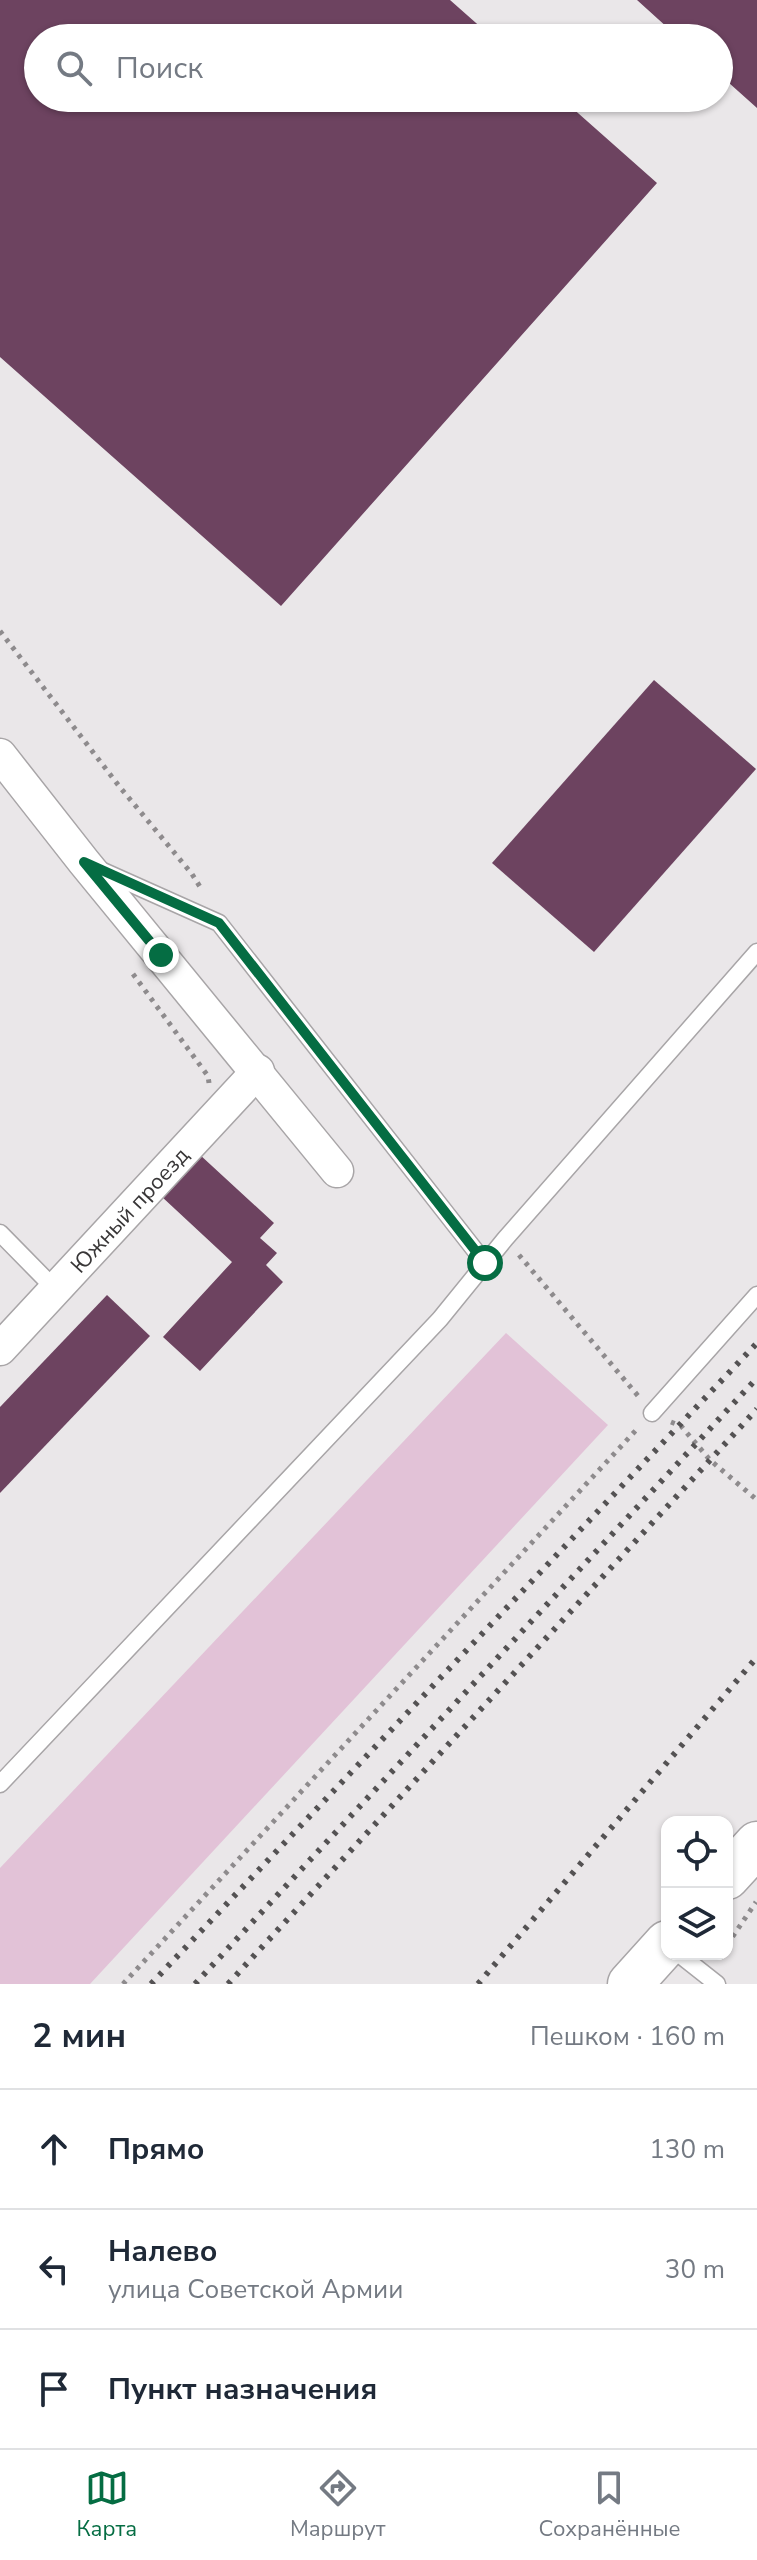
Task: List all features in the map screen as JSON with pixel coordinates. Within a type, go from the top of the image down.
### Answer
[{"type":"main road","points":[[733,1870],[757,1844]]},
{"type":"main road","points":[[630,1984],[661,1950]]},
{"type":"street","points":[[0,755],[337,1171]]},
{"type":"street","name":"Южный проезд","points":[[0,1349],[258,1071]]},
{"type":"lane","points":[[84,862],[219,923],[485,1263]]},
{"type":"lane","points":[[0,1784],[440,1319],[505,1239],[757,952]]},
{"type":"lane","points":[[0,1233],[56,1290]]},
{"type":"lane","points":[[652,1413],[757,1295]]},
{"type":"lane","points":[[687,1960],[717,1984]]},
{"type":"path","points":[[0,631],[119,786],[192,874],[219,923]]},
{"type":"path","points":[[128,968],[208,1076],[210,1092]]},
{"type":"path","points":[[505,1239],[652,1413],[681,1426],[710,1460],[757,1500]]},
{"type":"path","points":[[123,1984],[652,1413]]},
{"type":"path","points":[[733,1936],[757,1902]]},
{"type":"shaded area","points":[[506,1333],[608,1425],[90,1984],[0,1984],[0,1868]]},
{"type":"building","points":[[0,0],[450,0],[477,24],[24,24],[24,112],[577,112],[657,183],[281,606],[0,357]]},
{"type":"building","points":[[637,0],[757,0],[757,108],[733,87],[733,24],[664,24]]},
{"type":"building","points":[[654,680],[756,769],[594,952],[492,863]]},
{"type":"building","points":[[199,1154],[274,1223],[260,1238],[277,1253],[266,1265],[283,1282],[200,1371],[163,1337],[232,1262],[161,1196]]},
{"type":"building","points":[[107,1295],[150,1336],[0,1493],[0,1407]]},
{"type":"railway","points":[[151,1984],[757,1343]]},
{"type":"railway","points":[[195,1984],[757,1378]]},
{"type":"railway","points":[[228,1984],[757,1409]]},
{"type":"railway","points":[[478,1984],[757,1657]]},
{"type":"route","points":[[161,955],[84,862],[219,923],[485,1263]]}]
